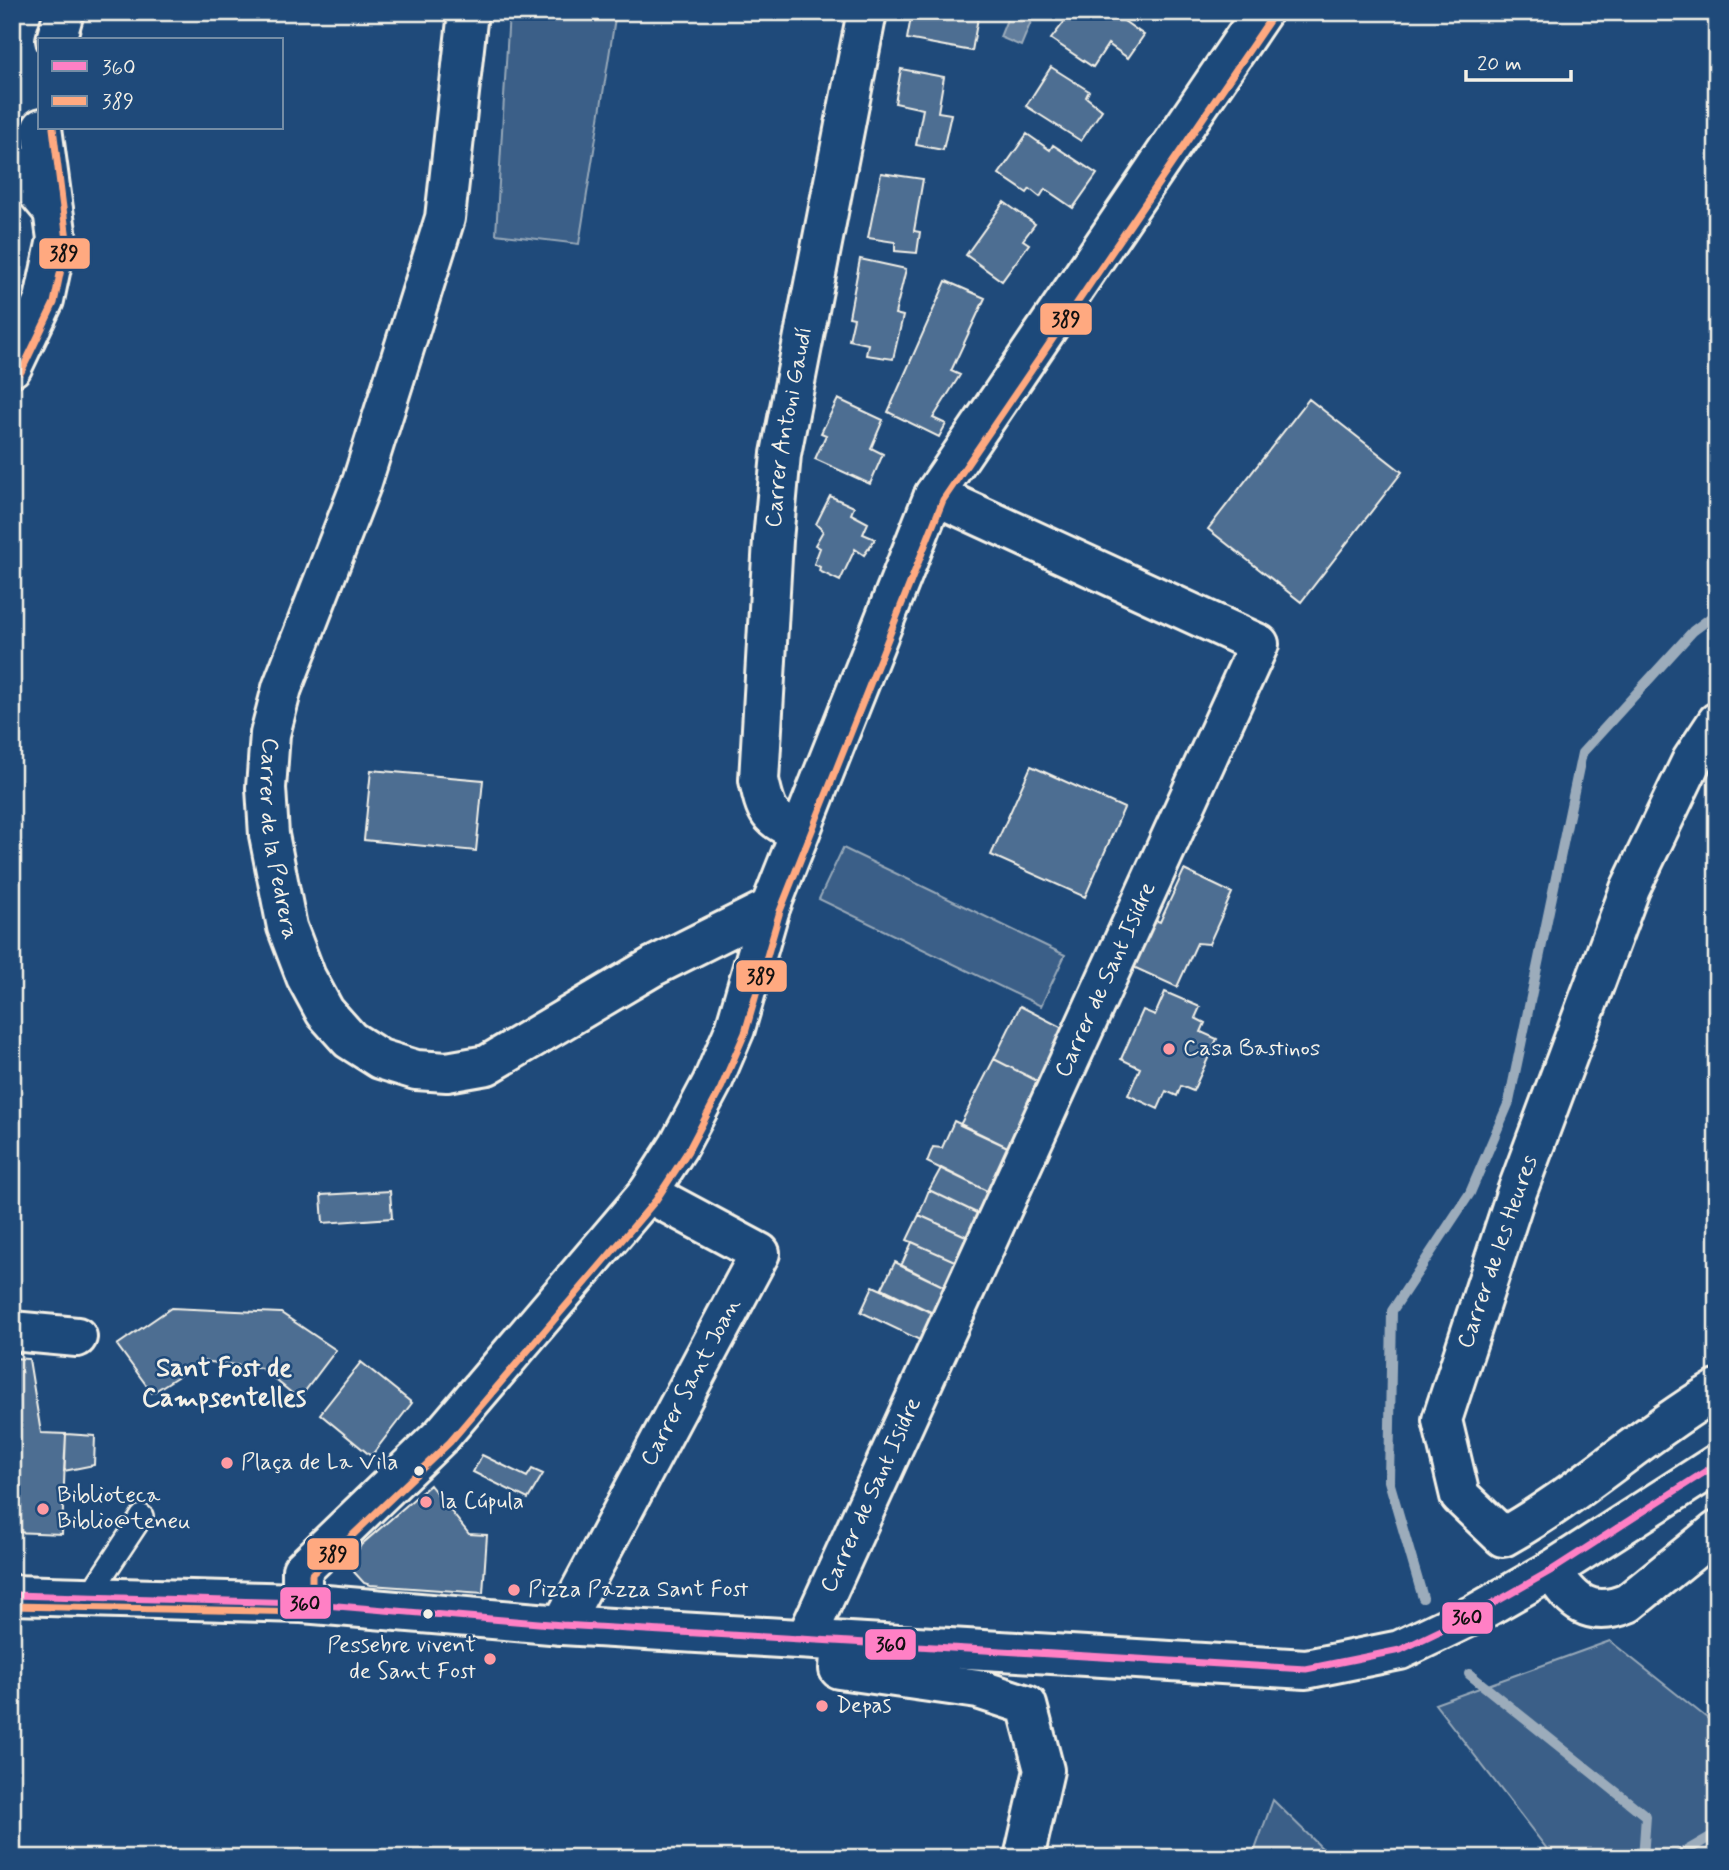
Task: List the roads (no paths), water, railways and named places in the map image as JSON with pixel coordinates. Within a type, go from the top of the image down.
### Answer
[{"type":"street","points":[[57,38],[64,12]]},
{"type":"street","name":"Carrer de la Pedrera","points":[[468,12],[445,218],[362,482],[282,688],[270,734],[266,788],[269,835],[287,927],[306,977],[325,1012],[350,1040],[380,1059],[416,1070],[447,1072],[487,1065],[654,966],[770,908]]},
{"type":"street","name":"Carrer Antoni Gaudí","points":[[799,831],[779,823],[765,809],[759,780],[773,540],[781,454],[867,12]]},
{"type":"street","points":[[302,1603],[302,1570],[442,1435],[649,1193],[679,1145],[726,1051],[770,908],[934,495],[1262,12]]},
{"type":"street","points":[[12,367],[44,300],[57,239],[42,130]]},
{"type":"street","points":[[12,162],[53,211]]},
{"type":"street","name":"Carrer de Sant Isidre","points":[[823,1640],[1259,644],[934,495]]},
{"type":"street","name":"Carrer de les Heures","points":[[1717,722],[1692,760],[1630,889],[1515,1197],[1442,1420],[1460,1496],[1503,1537],[1541,1516],[1684,1410],[1717,1390]]},
{"type":"street","name":"Carrer Sant Joan","points":[[562,1625],[760,1253],[649,1193]]},
{"type":"street","points":[[12,1331],[77,1337]]},
{"type":"street","points":[[12,1595],[302,1603],[562,1625],[1306,1669],[1400,1650],[1473,1615],[1552,1570],[1717,1464]]},
{"type":"street","points":[[1552,1570],[1566,1593],[1581,1605],[1612,1610],[1628,1603],[1717,1531]]},
{"type":"street","points":[[823,1640],[839,1669],[978,1689],[1027,1705],[1044,1770],[1024,1858]]},
{"type":"lane","points":[[87,1599],[142,1516]]},
{"type":"waterway","points":[[1423,1598],[1389,1481],[1392,1311],[1470,1193],[1509,1102],[1582,753],[1693,631],[1717,613]]},
{"type":"waterway","points":[[1469,1674],[1646,1816],[1643,1858]]},
{"type":"waterway","points":[[1674,1858],[1717,1833]]},
{"type":"place","name":"Casa Bastinos","points":[[1169,1049]]},
{"type":"place","name":"Plaça de La Vila","points":[[227,1463]]},
{"type":"place","name":"la Cúpula","points":[[426,1502]]},
{"type":"place","name":"Biblioteca Biblio@teneu","points":[[43,1509]]},
{"type":"place","name":"Pizza Pazza Sant Fost","points":[[514,1590]]},
{"type":"place","name":"Pessebre vivent de Sant Fost","points":[[490,1659]]},
{"type":"place","name":"Depas","points":[[822,1706]]},
{"type":"district","name":"Sant Fost de Campsentelles","points":[[224,1384]]}]
